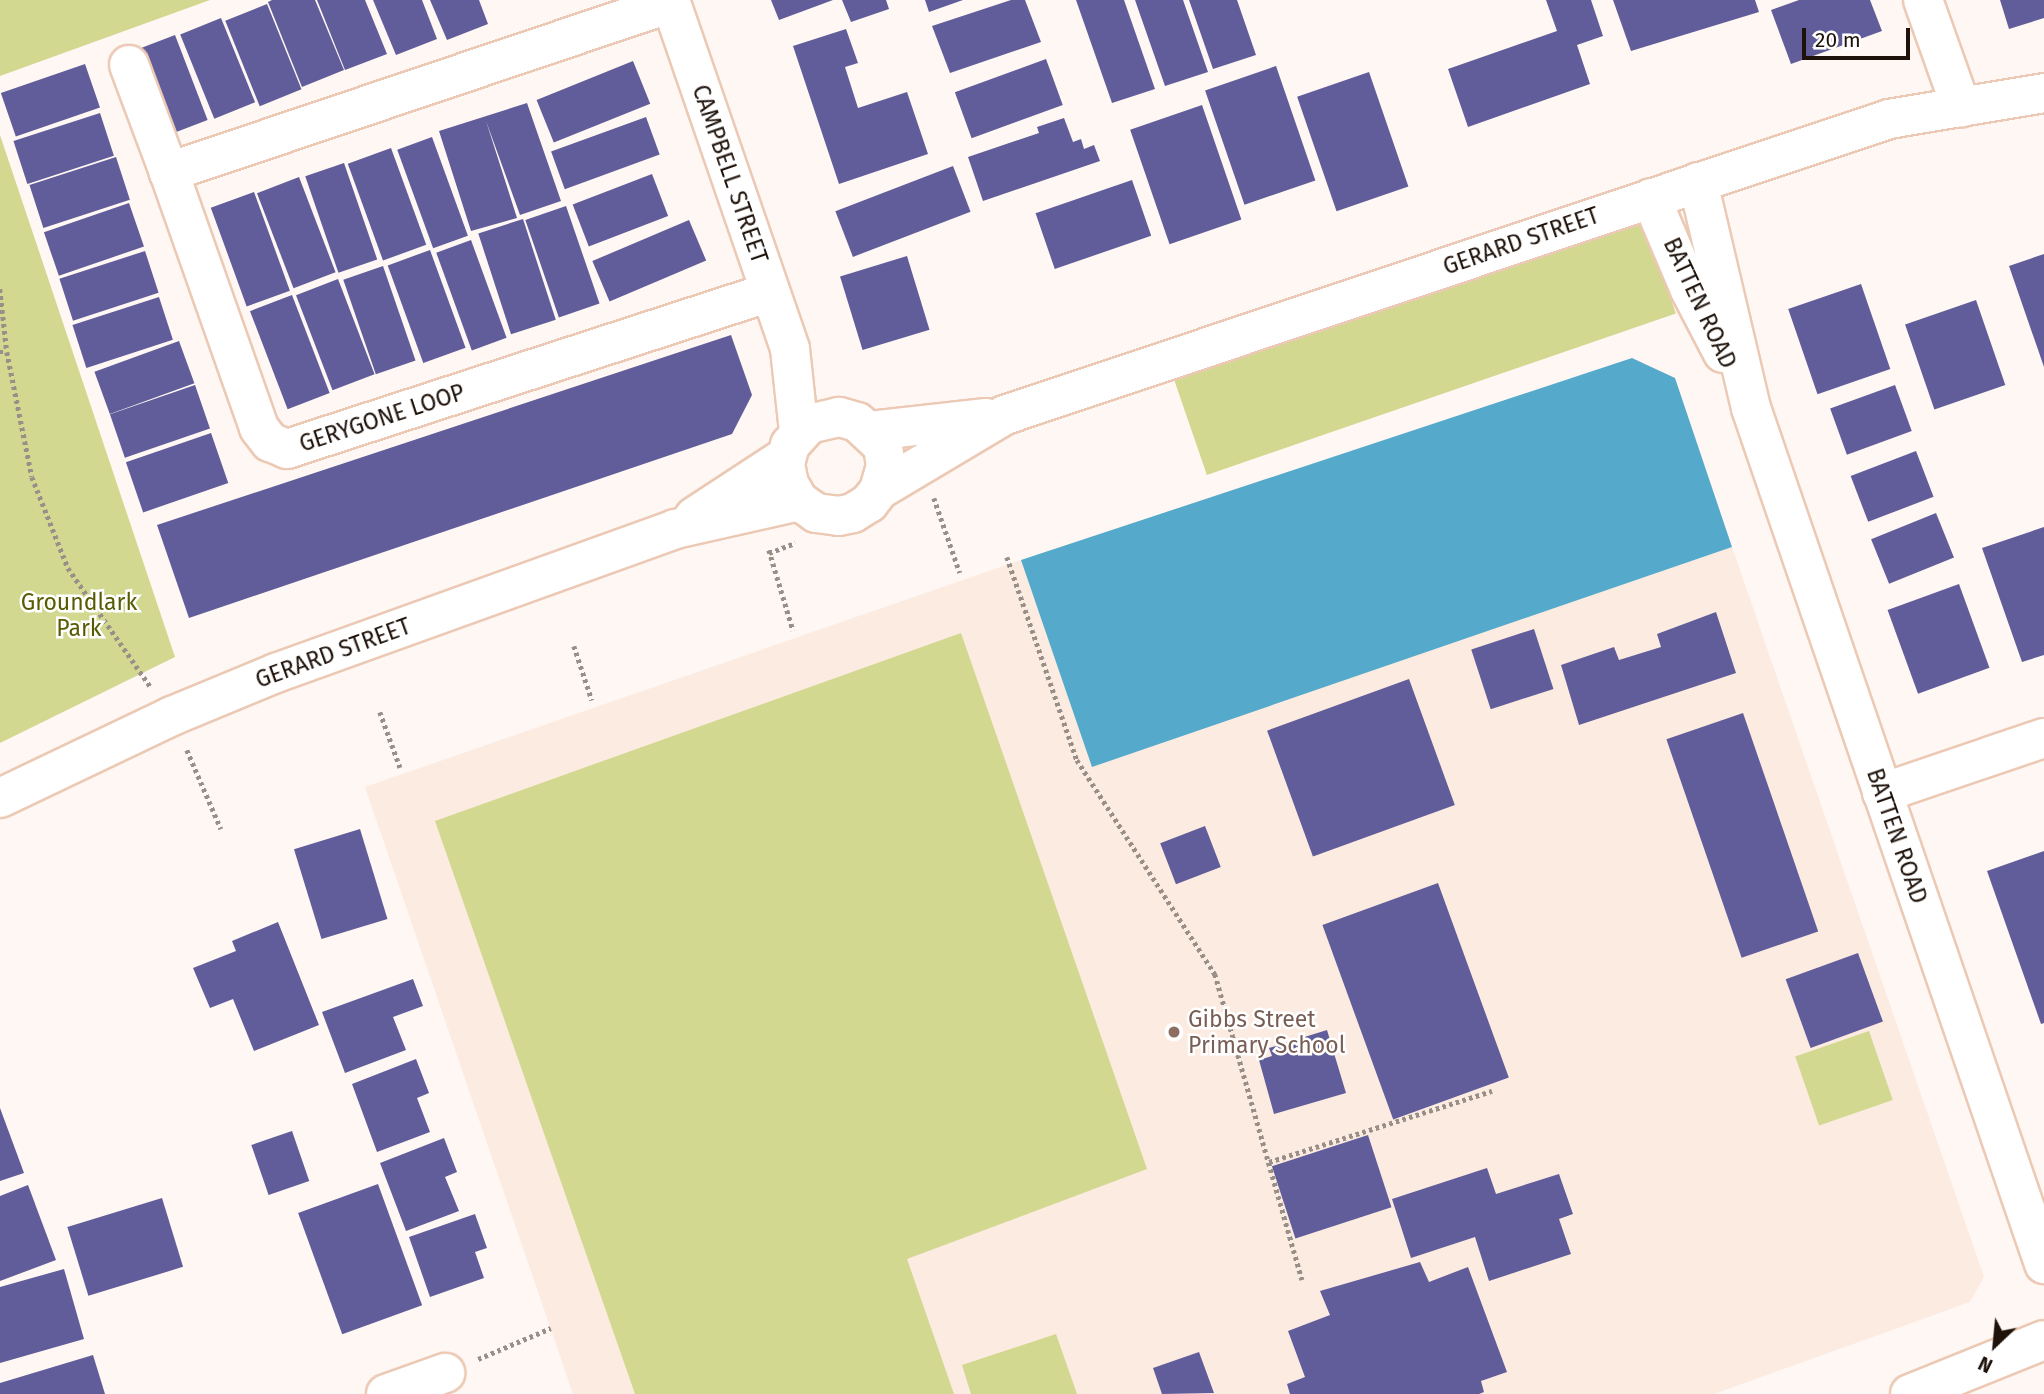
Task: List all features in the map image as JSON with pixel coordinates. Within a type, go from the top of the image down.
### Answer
[{"type":"street","points":[[1923,0],[1961,107]]},
{"type":"street","points":[[169,172],[670,1]]},
{"type":"street","name":"CAMPBELL STREET","points":[[670,1],[789,349],[793,444]]},
{"type":"street","name":"GERYGONE LOOP","points":[[129,65],[260,428],[270,442],[287,449],[770,292]]},
{"type":"street","name":"GERARD STREET","points":[[879,491],[1005,415],[1889,119],[2044,93]]},
{"type":"street","name":"BATTEN ROAD","points":[[1698,182],[1751,408],[2044,1264]]},
{"type":"street","name":"BATTEN ROAD","points":[[1651,198],[1690,290],[1751,408]]},
{"type":"street","name":"CAMPBELL STREET","points":[[789,349],[854,424]]},
{"type":"street","name":"GERARD STREET","points":[[854,424],[1005,415]]},
{"type":"street","points":[[809,424],[854,424],[883,446],[886,466],[879,491],[869,503],[853,513],[839,516],[816,513],[799,501],[789,484],[785,464],[793,444],[809,424]]},
{"type":"street","name":"GERARD STREET","points":[[675,529],[793,444]]},
{"type":"street","name":"GERARD STREET","points":[[0,798],[172,716],[276,673],[675,529],[799,501]]},
{"type":"street","points":[[1882,793],[2044,738]]},
{"type":"street","points":[[1910,1394],[2044,1339]]},
{"type":"street","points":[[386,1394],[445,1373]]},
{"type":"path","points":[[0,289],[7,352],[32,477],[68,568],[157,696]]},
{"type":"path","points":[[0,352],[7,352]]},
{"type":"path","points":[[932,495],[960,573]]},
{"type":"path","points":[[767,542],[775,578],[793,630]]},
{"type":"path","points":[[1007,557],[1077,760],[1215,974],[1302,1280]]},
{"type":"path","points":[[574,646],[592,700]]},
{"type":"path","points":[[380,712],[400,767]]},
{"type":"path","points":[[185,746],[221,829]]},
{"type":"path","points":[[1269,1162],[1492,1091]]},
{"type":"path","points":[[445,1373],[551,1328]]},
{"type":"shaded area","name":"Gibbs Street Primary School","points":[[1732,547],[1984,1277],[1970,1302],[1714,1394],[573,1394],[365,787],[1021,560],[1093,766]]},
{"type":"green space","points":[[0,0],[210,0],[0,76]]},
{"type":"green space","name":"Groundlark Park","points":[[0,135],[175,657],[0,743]]},
{"type":"green space","points":[[1643,218],[1676,313],[1207,475],[1174,379]]},
{"type":"green space","points":[[961,633],[1147,1169],[907,1259],[954,1394],[635,1394],[435,821]]},
{"type":"green space","points":[[1869,1031],[1893,1100],[1819,1125],[1795,1056]]},
{"type":"green space","points":[[1056,1334],[1077,1394],[971,1394],[962,1365]]},
{"type":"water","points":[[1632,358],[1675,378],[1732,547],[1092,767],[1021,560]]},
{"type":"building","points":[[315,0],[344,70],[302,87],[268,2]]},
{"type":"building","points":[[317,0],[365,0],[387,54],[345,70]]},
{"type":"building","points":[[373,0],[422,0],[437,39],[396,55]]},
{"type":"building","points":[[430,0],[479,0],[488,24],[447,40]]},
{"type":"building","points":[[771,0],[833,0],[779,20]]},
{"type":"building","points":[[842,0],[886,0],[889,9],[851,22]]},
{"type":"building","points":[[925,0],[963,0],[929,12]]},
{"type":"building","points":[[1011,0],[1025,0],[1041,42],[950,73],[932,26]]},
{"type":"building","points":[[1076,0],[1124,0],[1155,89],[1112,103]]},
{"type":"building","points":[[1135,0],[1183,0],[1208,72],[1165,86]]},
{"type":"building","points":[[1189,0],[1237,0],[1256,55],[1213,69]]},
{"type":"building","points":[[1546,0],[1591,0],[1603,36],[1577,45],[1590,84],[1468,127],[1448,69],[1557,31]]},
{"type":"building","points":[[1613,0],[1755,0],[1759,12],[1631,51]]},
{"type":"building","points":[[1799,0],[1870,0],[1882,31],[1791,64],[1771,10]]},
{"type":"building","points":[[2000,0],[2044,0],[2044,18],[2009,29]]},
{"type":"building","points":[[267,4],[301,89],[260,106],[225,21]]},
{"type":"building","points":[[221,18],[255,102],[214,119],[180,34]]},
{"type":"building","points":[[846,29],[858,63],[845,67],[858,108],[907,92],[928,154],[839,184],[793,46]]},
{"type":"building","points":[[175,35],[208,120],[167,136],[134,51]]},
{"type":"building","points":[[1046,59],[1063,105],[972,138],[955,92]]},
{"type":"building","points":[[633,61],[650,104],[554,143],[537,100]]},
{"type":"building","points":[[85,64],[100,107],[16,136],[1,93]]},
{"type":"building","points":[[1276,66],[1315,180],[1244,205],[1205,90]]},
{"type":"building","points":[[1369,72],[1408,186],[1337,211],[1297,97]]},
{"type":"building","points":[[527,103],[561,201],[520,215],[486,121],[517,218],[471,231],[439,131]]},
{"type":"building","points":[[1202,105],[1241,219],[1170,244],[1130,130]]},
{"type":"building","points":[[100,113],[114,156],[27,184],[13,141]]},
{"type":"building","points":[[646,117],[660,155],[565,189],[551,152]]},
{"type":"building","points":[[1064,118],[1073,142],[1081,139],[1084,149],[1094,145],[1100,161],[983,201],[968,157],[1039,133],[1037,127]]},
{"type":"building","points":[[432,137],[468,236],[433,248],[397,150]]},
{"type":"building","points":[[391,148],[426,245],[383,261],[348,164]]},
{"type":"building","points":[[116,157],[130,200],[43,228],[29,185]]},
{"type":"building","points":[[344,163],[377,259],[338,273],[305,176]]},
{"type":"building","points":[[953,166],[971,212],[853,257],[835,211]]},
{"type":"building","points":[[652,174],[668,216],[589,246],[573,204]]},
{"type":"building","points":[[299,177],[336,272],[294,288],[257,193]]},
{"type":"building","points":[[1132,180],[1151,236],[1055,269],[1036,213]]},
{"type":"building","points":[[254,192],[290,291],[247,306],[211,208]]},
{"type":"building","points":[[129,203],[144,246],[59,276],[44,232]]},
{"type":"building","points":[[566,206],[600,303],[559,317],[525,220]]},
{"type":"building","points":[[523,219],[556,320],[511,334],[478,234]]},
{"type":"building","points":[[689,220],[706,261],[610,302],[592,261]]},
{"type":"building","points":[[471,240],[507,338],[472,350],[436,253]]},
{"type":"building","points":[[430,250],[466,348],[423,363],[388,265]]},
{"type":"building","points":[[145,251],[159,293],[73,321],[59,279]]},
{"type":"building","points":[[2044,254],[2044,367],[2009,266]]},
{"type":"building","points":[[907,256],[930,330],[863,350],[840,276]]},
{"type":"building","points":[[383,266],[416,361],[376,374],[343,280]]},
{"type":"building","points":[[338,279],[375,374],[333,390],[296,295]]},
{"type":"building","points":[[1861,284],[1890,369],[1817,394],[1788,309]]},
{"type":"building","points":[[292,295],[330,393],[288,409],[250,311]]},
{"type":"building","points":[[159,297],[173,340],[86,368],[72,325]]},
{"type":"building","points":[[1976,300],[2005,385],[1934,410],[1905,324]]},
{"type":"building","points":[[731,335],[752,395],[732,434],[189,618],[157,525]]},
{"type":"building","points":[[179,341],[194,383],[110,414],[94,372]]},
{"type":"building","points":[[195,385],[210,428],[125,458],[110,414]]},
{"type":"building","points":[[1895,385],[1912,431],[1847,455],[1830,409]]},
{"type":"building","points":[[211,433],[228,483],[143,512],[126,462]]},
{"type":"building","points":[[1916,451],[1934,497],[1868,522],[1851,476]]},
{"type":"building","points":[[1936,513],[1954,558],[1889,584],[1871,539]]},
{"type":"building","points":[[2044,527],[2044,655],[2022,662],[1982,548]]},
{"type":"building","points":[[1959,584],[1989,668],[1918,694],[1888,610]]},
{"type":"building","points":[[1716,612],[1736,673],[1579,725],[1561,665],[1614,647],[1619,660],[1661,647],[1657,634]]},
{"type":"building","points":[[1534,629],[1553,689],[1491,709],[1471,649]]},
{"type":"building","points":[[1409,679],[1455,805],[1313,857],[1267,731]]},
{"type":"building","points":[[1743,713],[1818,931],[1742,958],[1666,739]]},
{"type":"building","points":[[1205,826],[1221,867],[1176,884],[1160,843]]},
{"type":"building","points":[[360,829],[387,919],[321,939],[294,849]]},
{"type":"building","points":[[2044,851],[2044,1023],[2041,1024],[1987,871]]},
{"type":"building","points":[[1438,883],[1509,1078],[1393,1120],[1322,925]]},
{"type":"building","points":[[278,922],[319,1025],[254,1051],[233,999],[210,1008],[193,968],[236,951],[232,941]]},
{"type":"building","points":[[1858,953],[1883,1022],[1811,1048],[1786,979]]},
{"type":"building","points":[[413,979],[423,1006],[393,1017],[406,1050],[345,1073],[322,1012]]},
{"type":"building","points":[[1327,1030],[1346,1093],[1274,1114],[1259,1060],[1272,1056],[1269,1048]]},
{"type":"building","points":[[416,1059],[429,1093],[417,1098],[430,1132],[377,1152],[352,1084]]},
{"type":"building","points":[[0,1108],[24,1173],[0,1181]]},
{"type":"building","points":[[292,1131],[309,1181],[269,1195],[251,1145]]},
{"type":"building","points":[[1368,1135],[1391,1207],[1295,1238],[1272,1166]]},
{"type":"building","points":[[444,1138],[457,1172],[445,1177],[459,1211],[406,1231],[380,1163]]},
{"type":"building","points":[[1487,1168],[1496,1194],[1559,1174],[1573,1214],[1559,1219],[1571,1254],[1489,1281],[1475,1237],[1411,1258],[1392,1199]]},
{"type":"building","points":[[378,1184],[422,1305],[342,1334],[298,1213]]},
{"type":"building","points":[[28,1185],[56,1260],[0,1281],[0,1196]]},
{"type":"building","points":[[162,1198],[183,1267],[88,1296],[67,1227]]},
{"type":"building","points":[[475,1214],[487,1248],[475,1252],[484,1278],[430,1297],[409,1237]]},
{"type":"building","points":[[1420,1262],[1429,1282],[1468,1267],[1507,1372],[1481,1381],[1484,1392],[1479,1394],[1290,1394],[1287,1384],[1305,1377],[1288,1331],[1330,1315],[1320,1291]]},
{"type":"building","points":[[64,1269],[84,1339],[0,1363],[0,1287]]},
{"type":"building","points":[[1199,1352],[1214,1393],[1162,1394],[1153,1368]]},
{"type":"building","points":[[93,1355],[105,1394],[0,1394],[0,1383]]},
{"type":"place","name":"Gibbs Street Primary School","points":[[1174,1032]]}]
